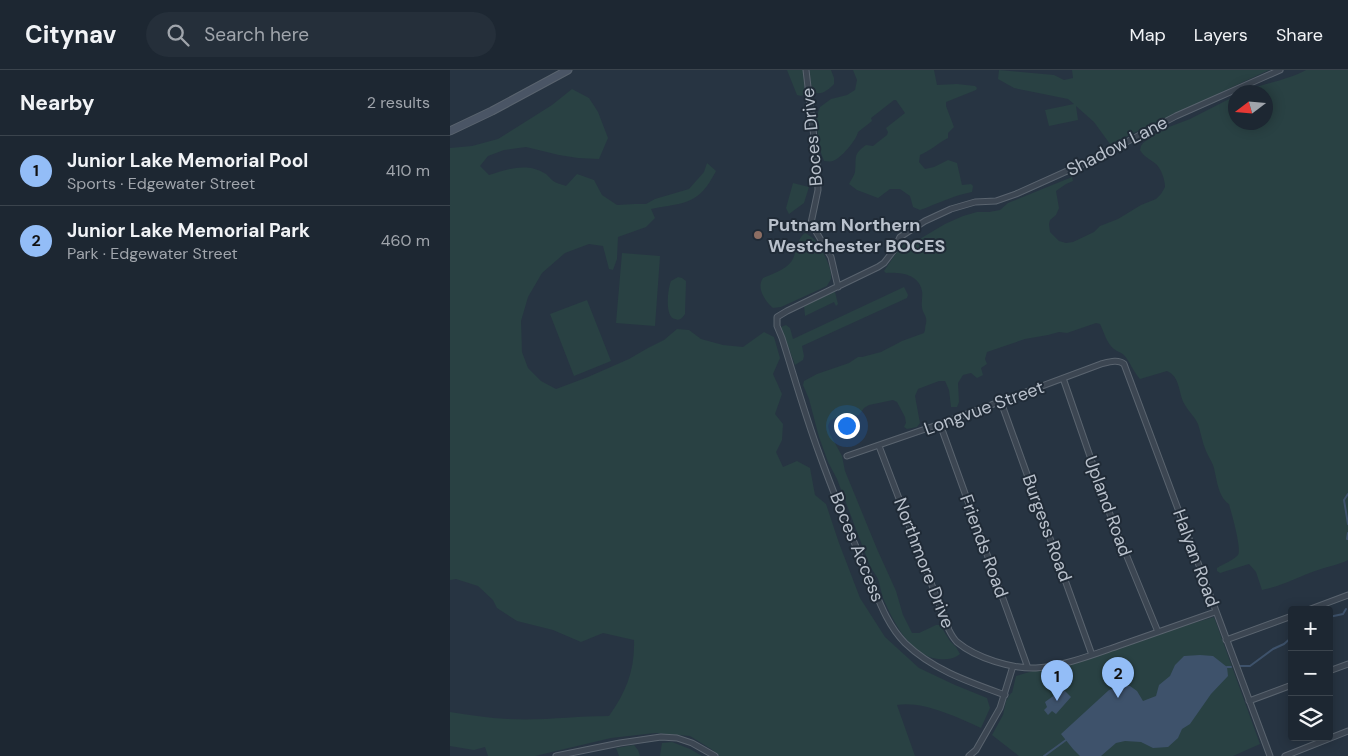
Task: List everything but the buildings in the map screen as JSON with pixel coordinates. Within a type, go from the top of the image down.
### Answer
[{"type":"street","points":[[450,131],[492,111],[568,70]]},
{"type":"street","name":"Boces Drive","points":[[806,70],[817,163],[818,190],[811,223],[832,257],[838,287]]},
{"type":"street","name":"Shadow Lane","points":[[838,287],[884,263],[894,250],[900,237],[925,221],[976,202],[996,201],[1016,194],[1096,158],[1176,116],[1280,70]]},
{"type":"street","name":"Boces Access","points":[[838,287],[777,317],[777,326],[819,454],[860,556],[884,613],[904,642],[924,660],[953,676],[1005,695]]},
{"type":"street","name":"Longvue Street","points":[[847,456],[1001,402],[1101,364],[1121,361]]},
{"type":"street","name":"Halyan Road","points":[[1121,361],[1124,364],[1270,756]]},
{"type":"street","name":"Upland Road","points":[[1063,378],[1112,520],[1158,632]]},
{"type":"street","name":"Burgess Road","points":[[1001,402],[1092,655]]},
{"type":"street","name":"Friends Road","points":[[940,424],[1028,668]]},
{"type":"street","name":"Northmore Drive","points":[[879,446],[949,630],[956,641],[977,654],[999,663],[1013,666],[1035,668],[1052,666],[1092,655],[1216,612]]},
{"type":"street","points":[[1319,606],[1348,595]]},
{"type":"street","points":[[1226,640],[1288,617]]},
{"type":"street","points":[[1333,670],[1348,664]]},
{"type":"street","points":[[972,755],[1000,708],[1013,666]]},
{"type":"street","points":[[1249,701],[1288,686]]},
{"type":"street","points":[[1285,756],[1348,731]]},
{"type":"street","points":[[556,756],[661,736],[677,738],[692,743],[715,756]]},
{"type":"green space","points":[[787,70],[803,70],[805,94],[797,95]]},
{"type":"green space","points":[[810,70],[831,70],[834,84],[822,93],[816,93],[811,85]]},
{"type":"green space","points":[[853,70],[934,70],[937,85],[957,84],[975,86],[977,88],[946,102],[954,127],[948,133],[948,138],[920,155],[919,162],[925,169],[948,160],[957,163],[962,185],[971,184],[973,186],[972,192],[952,197],[920,210],[913,207],[910,196],[900,189],[890,189],[878,198],[857,190],[849,184],[855,172],[856,157],[859,151],[866,145],[873,146],[887,135],[886,128],[905,113],[896,100],[871,118],[872,121],[858,132],[844,153],[833,161],[824,161],[820,150],[816,118],[820,107],[831,99],[847,95],[855,90],[857,80]]},
{"type":"green space","points":[[999,70],[1054,75],[1064,80],[1073,78],[1072,70],[1269,70],[1237,85],[1228,85],[1228,89],[1110,144],[1094,122],[1076,106],[1078,120],[1049,126],[1045,110],[1074,104],[1068,99],[1014,88],[998,79]]},
{"type":"green space","points":[[1306,70],[1348,70],[1348,560],[1262,590],[1256,572],[1249,564],[1220,573],[1217,571],[1217,568],[1238,555],[1239,545],[1229,504],[1225,501],[1220,491],[1198,424],[1185,405],[1177,381],[1172,374],[1167,371],[1140,379],[1124,355],[1109,344],[1100,324],[1096,323],[1067,333],[1059,332],[1025,339],[987,352],[985,359],[987,364],[981,368],[983,375],[977,378],[971,373],[963,375],[958,383],[959,402],[957,407],[951,407],[949,390],[945,381],[939,381],[918,389],[915,396],[920,423],[917,427],[907,429],[904,427],[906,423],[905,417],[897,402],[893,400],[869,405],[859,415],[843,416],[830,421],[828,426],[830,434],[842,456],[845,471],[912,633],[919,633],[940,625],[960,654],[952,658],[941,659],[928,656],[919,651],[897,627],[883,598],[878,579],[870,566],[837,479],[828,462],[803,385],[804,381],[817,374],[849,363],[858,357],[881,352],[902,341],[924,333],[926,317],[922,308],[920,285],[908,275],[886,273],[884,271],[906,242],[918,240],[963,216],[977,212],[1000,210],[1008,203],[1072,177],[1073,181],[1056,191],[1059,208],[1049,224],[1050,232],[1059,241],[1073,242],[1094,232],[1100,226],[1118,219],[1141,205],[1156,199],[1161,194],[1165,187],[1162,174],[1156,164],[1140,150],[1143,143],[1161,130],[1190,119],[1228,100],[1228,130],[1273,130],[1273,85],[1262,85],[1291,77]]},
{"type":"green space","points":[[572,89],[589,98],[598,112],[608,138],[599,159],[559,155],[526,147],[504,150],[488,156],[480,166],[489,175],[510,169],[532,168],[546,174],[555,182],[566,186],[577,174],[594,180],[602,195],[617,205],[646,204],[655,199],[689,189],[704,172],[707,163],[716,171],[703,191],[696,197],[682,203],[651,209],[655,218],[646,227],[618,237],[617,259],[613,270],[609,269],[603,246],[589,244],[565,253],[542,273],[528,297],[521,321],[522,352],[528,368],[541,381],[556,389],[629,359],[664,340],[677,329],[689,330],[701,339],[723,345],[743,347],[764,332],[774,337],[780,358],[773,374],[782,394],[775,414],[783,424],[782,440],[776,452],[783,467],[797,461],[810,468],[815,495],[826,504],[860,598],[885,637],[919,668],[987,698],[990,708],[981,728],[940,711],[907,704],[897,705],[915,756],[720,756],[690,736],[655,733],[611,738],[535,756],[488,756],[485,747],[474,750],[450,746],[450,712],[494,718],[521,719],[609,716],[625,689],[633,661],[634,640],[603,633],[581,642],[553,630],[517,621],[497,608],[493,600],[478,586],[456,579],[450,580],[450,148],[472,146],[498,139],[552,105]]},
{"type":"green space","points":[[793,183],[809,187],[804,203],[789,214],[786,208]]},
{"type":"green space","points":[[805,233],[815,240],[823,253],[830,270],[831,279],[827,286],[781,307],[773,308],[762,294],[761,282],[763,278],[782,270],[791,262],[800,239]]},
{"type":"green space","points":[[622,253],[660,256],[655,326],[616,323]]},
{"type":"green space","points":[[678,277],[686,281],[685,314],[678,320],[669,313],[668,302],[671,281]]},
{"type":"green space","points":[[904,287],[908,295],[907,298],[802,346],[803,360],[795,365],[781,327],[786,325],[790,328],[793,339]]},
{"type":"green space","points":[[832,291],[835,292],[838,304],[836,306],[834,302],[805,316],[804,305]]},
{"type":"green space","points":[[587,300],[611,361],[574,376],[550,314]]},
{"type":"green space","points":[[1214,617],[1260,744],[1233,756],[1019,756],[992,735],[1003,715],[1006,701],[1012,693],[1016,676]]},
{"type":"green space","points":[[672,742],[702,756],[660,756],[662,743]]},
{"type":"green space","points":[[634,745],[640,756],[619,756],[616,748]]},
{"type":"water","points":[[1184,656],[1213,656],[1227,667],[1228,676],[1211,694],[1190,724],[1182,729],[1178,738],[1168,747],[1153,748],[1141,742],[1125,741],[1116,743],[1101,756],[1080,756],[1061,734],[1109,690],[1120,686],[1130,686],[1137,691],[1143,701],[1156,696],[1159,685],[1170,676],[1175,665]]},
{"type":"water","points":[[1063,689],[1071,697],[1056,714],[1052,711],[1048,715],[1044,710],[1047,707],[1045,702]]},
{"type":"waterway","points":[[1348,494],[1344,500],[1348,524]]},
{"type":"waterway","points":[[1348,533],[1348,539]]},
{"type":"waterway","points":[[1333,616],[1343,614],[1346,609]]},
{"type":"waterway","points":[[1240,666],[1250,666],[1288,640]]},
{"type":"waterway","points":[[1044,756],[1066,740]]},
{"type":"place","name":"Putnam Northern Westchester BOCES","points":[[758,235]]},
{"type":"place","name":"Junior Lake Memorial Park","points":[[1118,698]]},
{"type":"place","name":"Junior Lake Memorial Pool","points":[[1057,701]]}]
